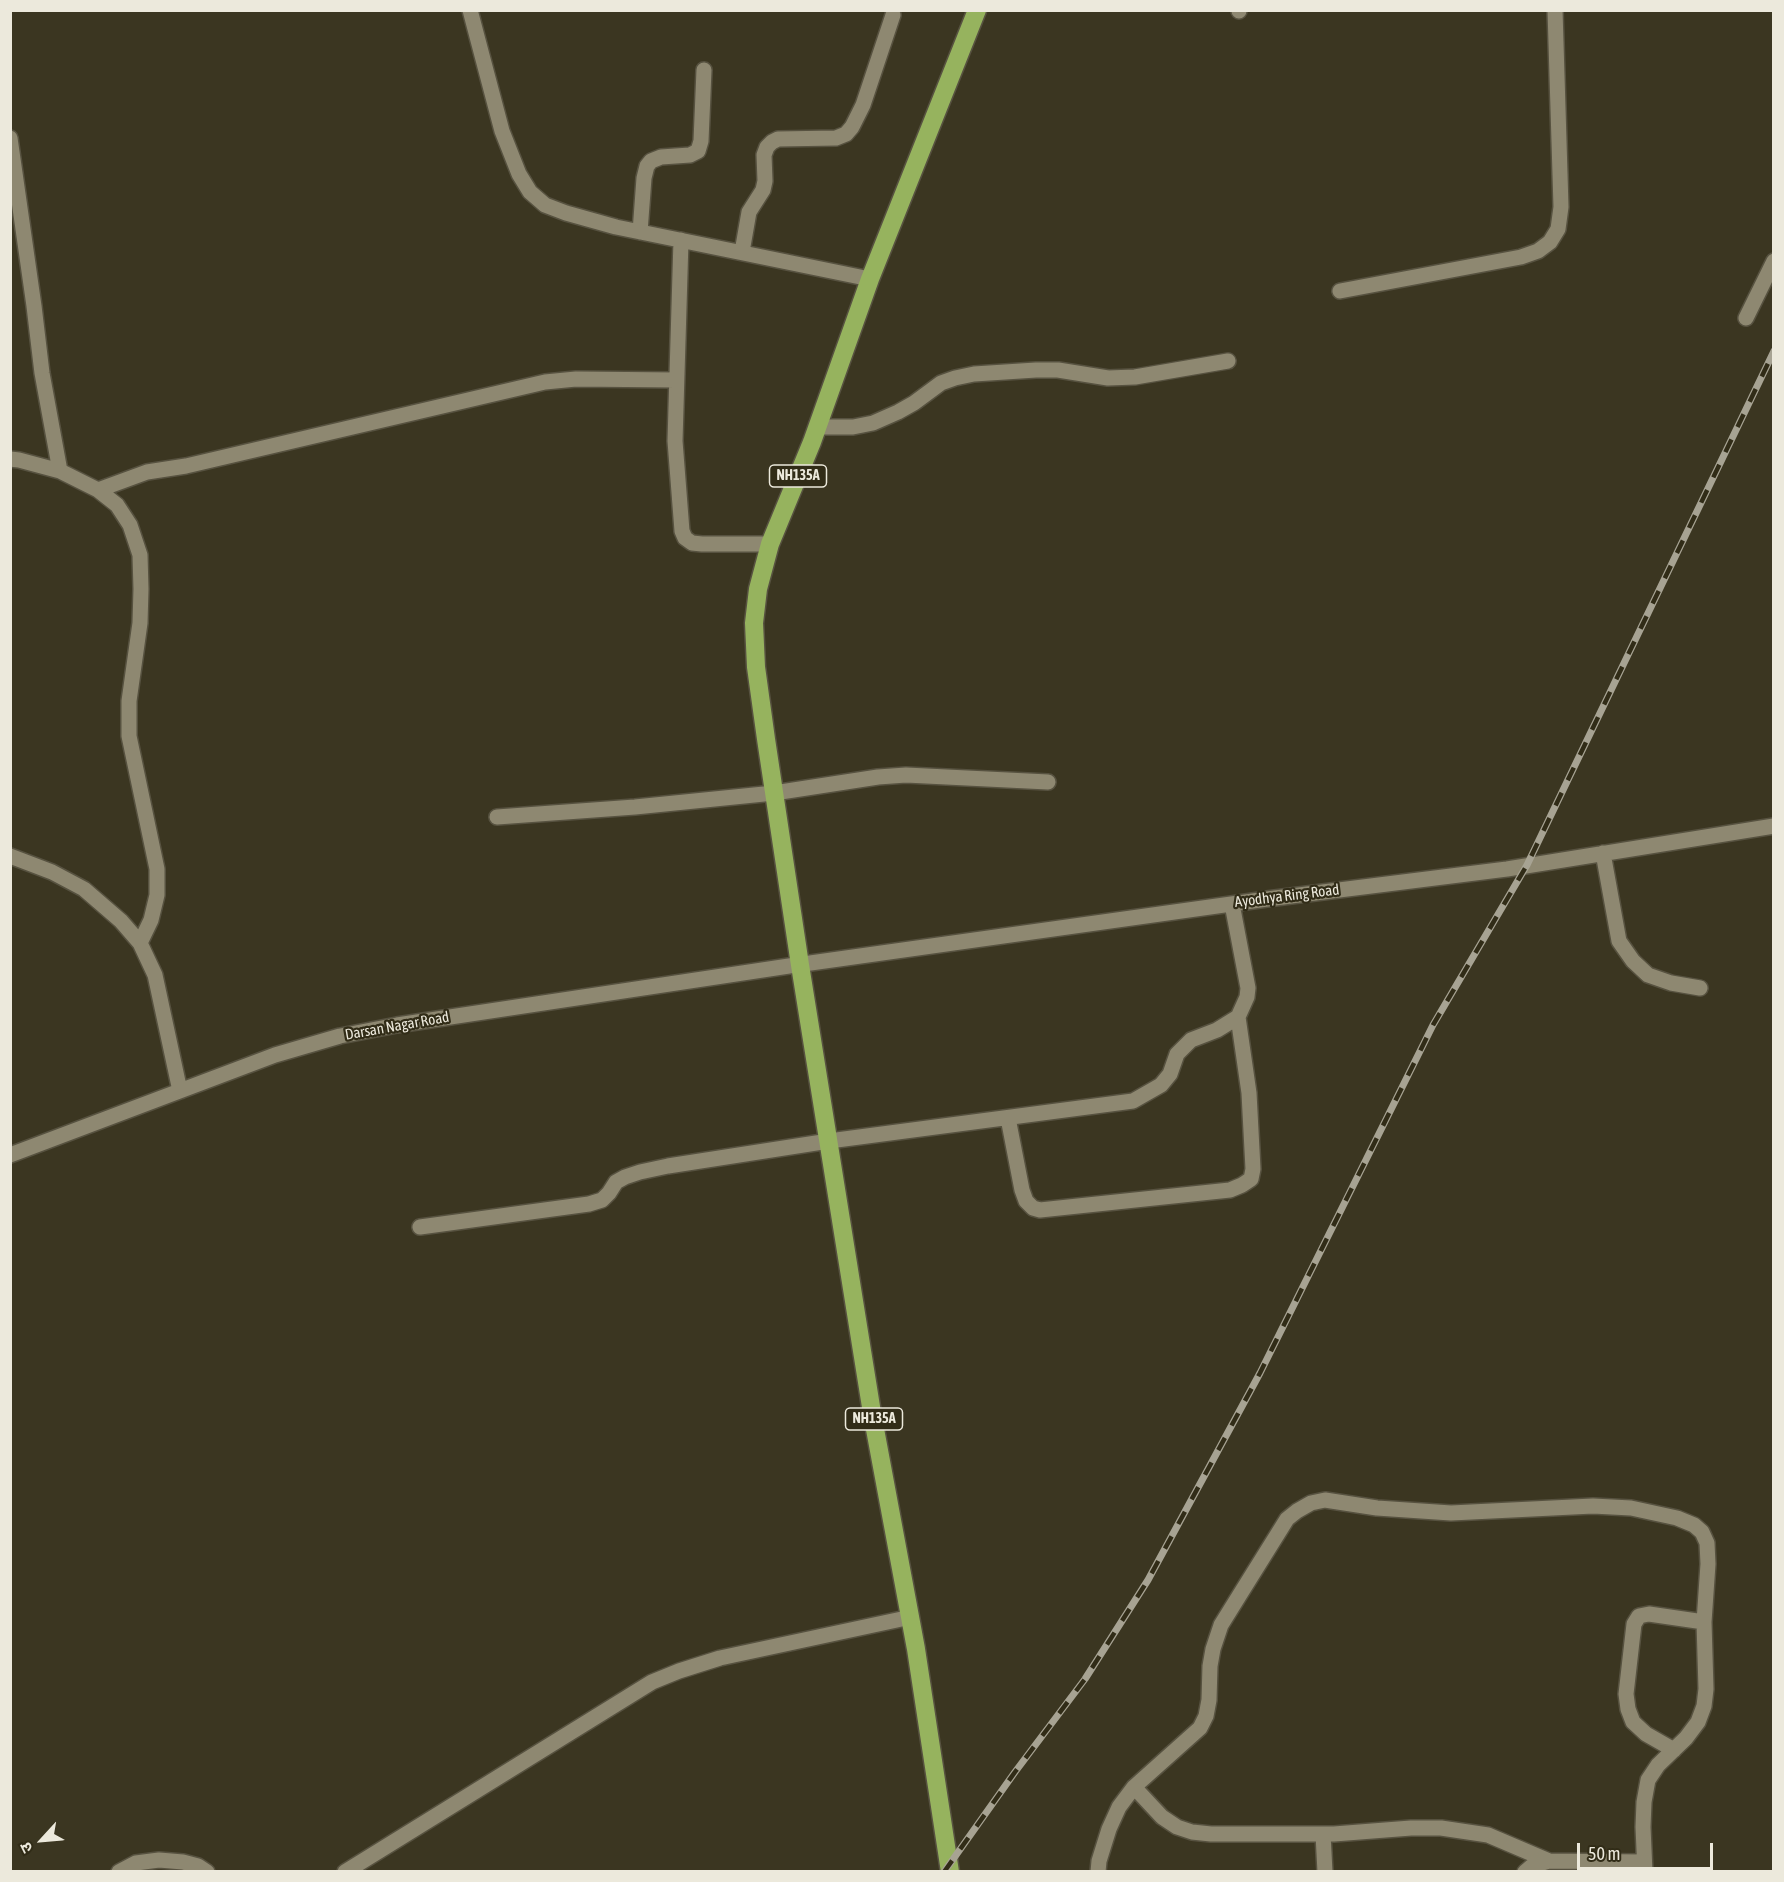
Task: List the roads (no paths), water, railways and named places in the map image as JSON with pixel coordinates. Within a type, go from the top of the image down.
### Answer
[{"type":"highway","name":"NH135A","points":[[950,1872],[910,1617],[872,1413],[800,965],[756,667],[754,623],[758,589],[770,544],[817,427],[870,279],[977,10]]},
{"type":"street","points":[[470,10],[502,131],[519,174],[530,192],[545,205],[566,213],[640,232],[870,279]]},
{"type":"street","points":[[1340,291],[1521,257],[1538,251],[1550,242],[1558,229],[1561,207],[1555,10]]},
{"type":"street","points":[[742,252],[748,212],[763,190],[764,155],[767,147],[778,139],[837,138],[846,134],[863,105],[893,15]]},
{"type":"street","points":[[640,232],[644,178],[651,160],[690,155],[698,151],[701,141],[704,70]]},
{"type":"street","points":[[10,138],[42,373],[60,471]]},
{"type":"street","points":[[681,240],[675,441],[682,531],[685,538],[692,543],[770,544]]},
{"type":"street","points":[[1746,318],[1773,261]]},
{"type":"street","points":[[817,427],[853,427],[873,423],[914,403],[941,383],[974,374],[1058,370],[1108,378],[1135,377],[1228,361]]},
{"type":"street","points":[[98,490],[147,472],[186,466],[545,382],[576,379],[676,380]]},
{"type":"street","points":[[10,459],[60,471],[98,490],[117,505],[130,525],[140,555],[140,623],[129,701],[129,736],[157,869],[157,895],[151,920],[140,943]]},
{"type":"street","points":[[497,818],[774,793],[878,777],[906,775],[1048,782]]},
{"type":"street","name":"Ayodhya Ring Road","points":[[800,965],[1508,868],[1773,826]]},
{"type":"street","points":[[1604,853],[1617,933],[1619,941],[1628,954],[1648,975],[1671,983],[1700,988]]},
{"type":"street","points":[[10,856],[52,872],[84,889],[121,921],[140,943],[154,975],[180,1091]]},
{"type":"street","points":[[1008,1118],[1022,1190],[1026,1201],[1033,1208],[1040,1210],[1230,1190],[1251,1179],[1253,1169],[1249,1094],[1238,1017],[1247,997],[1248,988],[1232,904]]},
{"type":"street","name":"Darsan Nagar Road","points":[[10,1155],[275,1056],[340,1036],[494,1010],[800,965]]},
{"type":"street","points":[[420,1227],[589,1204],[602,1200],[616,1182],[640,1172],[829,1141],[1133,1101],[1161,1085],[1170,1074],[1177,1054],[1191,1040],[1217,1030],[1238,1017]]},
{"type":"street","points":[[1098,1872],[1109,1829],[1119,1807],[1134,1787],[1200,1728],[1206,1716],[1212,1649],[1221,1624],[1287,1519],[1311,1503],[1324,1500],[1377,1508],[1451,1513],[1593,1506],[1630,1508],[1677,1518],[1694,1525],[1702,1533],[1707,1543],[1704,1706],[1698,1722],[1686,1738],[1658,1765],[1648,1780],[1644,1802],[1644,1867],[1549,1862],[1532,1866],[1525,1872]]},
{"type":"street","points":[[1674,1750],[1646,1734],[1634,1722],[1628,1709],[1626,1694],[1634,1624],[1639,1616],[1649,1614],[1704,1622]]},
{"type":"street","points":[[345,1872],[652,1682],[720,1658],[910,1617]]},
{"type":"street","points":[[1134,1787],[1162,1817],[1177,1827],[1192,1832],[1323,1834],[1441,1828],[1488,1835],[1549,1862]]},
{"type":"street","points":[[1323,1834],[1325,1872]]},
{"type":"street","points":[[119,1872],[136,1863],[159,1860],[183,1862],[198,1866],[207,1872]]},
{"type":"railway","points":[[944,1872],[1085,1679],[1148,1580],[1260,1373],[1433,1025],[1527,865],[1774,351]]}]
